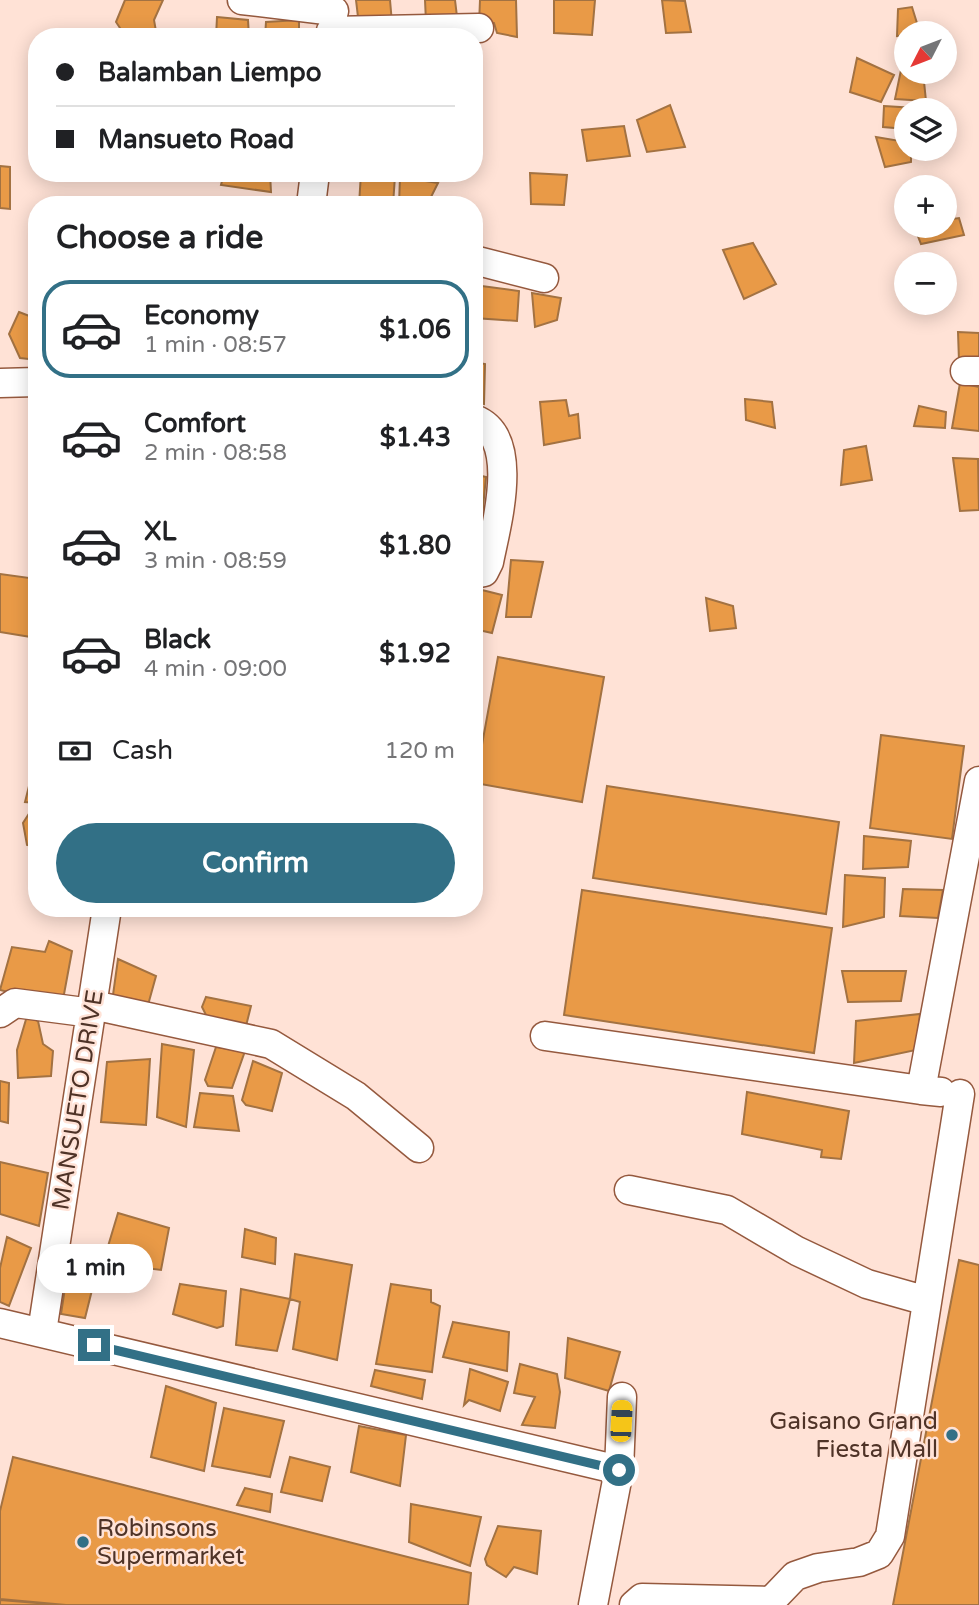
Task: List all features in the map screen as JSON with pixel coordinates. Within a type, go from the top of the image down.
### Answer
[{"type":"street","points":[[242,0],[332,19],[479,28]]},
{"type":"street","points":[[483,262],[544,278]]},
{"type":"street","points":[[0,383],[28,382]]},
{"type":"street","points":[[483,424],[488,426],[501,454],[504,478],[489,562],[483,572]]},
{"type":"street","points":[[921,1090],[979,782]]},
{"type":"street","name":"MANSUETO DRIVE","points":[[42,1332],[106,917]]},
{"type":"street","points":[[0,1013],[15,1003],[93,1009],[271,1044],[356,1096],[419,1148]]},
{"type":"street","points":[[545,1035],[969,1095],[927,1301],[890,1536],[879,1554],[859,1562],[818,1568],[794,1576],[771,1603],[642,1598],[634,1605]]},
{"type":"street","points":[[629,1190],[727,1210],[797,1251],[867,1284],[927,1301]]},
{"type":"street","points":[[0,1323],[619,1470]]},
{"type":"street","points":[[593,1605],[619,1470],[622,1397]]},
{"type":"building","points":[[125,0],[163,0],[154,20],[155,28],[120,28],[116,22]]},
{"type":"building","points":[[356,0],[390,0],[392,23],[358,17]]},
{"type":"building","points":[[425,0],[455,0],[458,25],[426,22]]},
{"type":"building","points":[[480,0],[516,0],[517,37],[497,33],[494,23],[479,25]]},
{"type":"building","points":[[554,0],[595,0],[592,35],[554,33]]},
{"type":"building","points":[[662,0],[685,1],[691,32],[666,33]]},
{"type":"building","points":[[912,7],[916,21],[898,21],[898,9]]},
{"type":"building","points":[[217,17],[248,20],[248,28],[216,28]]},
{"type":"building","points":[[299,20],[299,28],[266,28],[266,22]]},
{"type":"building","points":[[857,58],[894,75],[881,102],[850,92]]},
{"type":"building","points":[[898,84],[924,84],[926,98],[895,98]]},
{"type":"building","points":[[670,105],[685,147],[647,152],[637,120]]},
{"type":"building","points":[[884,106],[894,107],[894,128],[883,127]]},
{"type":"building","points":[[624,126],[630,156],[587,161],[582,130]]},
{"type":"building","points":[[876,137],[894,140],[894,161],[911,161],[885,167]]},
{"type":"building","points":[[0,166],[10,167],[10,209],[0,208]]},
{"type":"building","points":[[530,173],[567,175],[564,205],[531,204]]},
{"type":"building","points":[[222,182],[270,182],[271,192],[221,185]]},
{"type":"building","points":[[360,182],[395,182],[394,196],[360,196]]},
{"type":"building","points":[[400,182],[438,183],[432,196],[399,196]]},
{"type":"building","points":[[957,218],[964,235],[957,236]]},
{"type":"building","points":[[919,238],[950,238],[921,244]]},
{"type":"building","points":[[753,243],[776,284],[744,299],[723,250]]},
{"type":"building","points":[[483,286],[519,291],[517,321],[483,319]]},
{"type":"building","points":[[532,293],[561,298],[557,320],[535,327]]},
{"type":"building","points":[[19,312],[28,316],[28,359],[20,358],[9,334]]},
{"type":"building","points":[[958,332],[979,333],[979,359],[959,361]]},
{"type":"building","points":[[483,364],[485,364],[483,404]]},
{"type":"building","points":[[960,383],[979,387],[979,431],[952,428]]},
{"type":"building","points":[[745,399],[772,402],[775,428],[746,420]]},
{"type":"building","points":[[566,400],[569,416],[578,414],[580,438],[544,445],[540,402]]},
{"type":"building","points":[[919,406],[946,412],[945,428],[914,426]]},
{"type":"building","points":[[866,446],[872,480],[841,485],[844,450]]},
{"type":"building","points":[[953,458],[978,459],[979,510],[960,511]]},
{"type":"building","points":[[483,476],[486,477],[483,508]]},
{"type":"building","points":[[511,560],[543,562],[531,617],[506,617]]},
{"type":"building","points":[[0,574],[28,578],[28,637],[0,632]]},
{"type":"building","points":[[483,590],[502,595],[492,633],[483,631]]},
{"type":"building","points":[[706,598],[733,606],[736,628],[710,631]]},
{"type":"building","points":[[498,657],[604,677],[582,802],[483,784],[483,739]]},
{"type":"building","points":[[881,735],[964,746],[952,839],[870,828]]},
{"type":"building","points":[[607,786],[839,822],[826,914],[593,878]]},
{"type":"building","points":[[28,815],[28,845],[27,845],[23,823]]},
{"type":"building","points":[[864,836],[911,841],[908,867],[863,869]]},
{"type":"building","points":[[845,875],[885,878],[884,917],[843,927]]},
{"type":"building","points":[[903,889],[943,890],[938,918],[900,916]]},
{"type":"building","points":[[582,890],[832,928],[814,1053],[564,1015]]},
{"type":"building","points":[[49,941],[72,951],[62,1005],[0,990],[12,947],[45,952]]},
{"type":"building","points":[[118,959],[156,976],[148,1005],[112,1002]]},
{"type":"building","points":[[842,971],[906,971],[901,1001],[848,1002]]},
{"type":"building","points":[[206,997],[251,1006],[245,1030],[207,1017],[202,1007]]},
{"type":"building","points":[[920,1014],[916,1050],[854,1063],[856,1021]]},
{"type":"building","points":[[27,1016],[38,1021],[43,1044],[53,1051],[51,1076],[18,1078],[17,1050]]},
{"type":"building","points":[[162,1044],[194,1050],[186,1127],[157,1117]]},
{"type":"building","points":[[216,1047],[245,1051],[232,1088],[208,1086],[205,1080]]},
{"type":"building","points":[[150,1059],[146,1125],[101,1122],[107,1062]]},
{"type":"building","points":[[253,1061],[282,1073],[272,1111],[246,1105],[242,1100]]},
{"type":"building","points":[[0,1081],[9,1083],[8,1123],[0,1121]]},
{"type":"building","points":[[747,1092],[849,1111],[841,1159],[821,1157],[822,1150],[742,1134]]},
{"type":"building","points":[[200,1093],[233,1096],[239,1131],[194,1127]]},
{"type":"building","points":[[0,1162],[48,1173],[39,1226],[0,1214]]},
{"type":"building","points":[[118,1213],[169,1228],[161,1270],[114,1264],[106,1253]]},
{"type":"building","points":[[245,1229],[276,1238],[275,1264],[242,1257]]},
{"type":"building","points":[[7,1237],[31,1248],[9,1306],[0,1302],[0,1268]]},
{"type":"building","points":[[71,1249],[100,1258],[85,1318],[61,1314]]},
{"type":"building","points":[[295,1254],[352,1265],[337,1360],[293,1349],[300,1302],[290,1299]]},
{"type":"building","name":"Gaisano Grand Fiesta Mall","points":[[959,1260],[979,1265],[979,1605],[893,1605]]},
{"type":"building","points":[[180,1284],[226,1291],[223,1326],[217,1328],[173,1314]]},
{"type":"building","points":[[391,1284],[431,1290],[431,1302],[440,1306],[432,1372],[376,1364]]},
{"type":"building","points":[[241,1289],[290,1299],[277,1351],[236,1345]]},
{"type":"building","points":[[453,1322],[509,1332],[507,1371],[443,1357]]},
{"type":"building","points":[[568,1338],[620,1352],[609,1391],[565,1378]]},
{"type":"building","points":[[520,1364],[557,1374],[560,1392],[555,1428],[522,1425],[535,1397],[514,1393]]},
{"type":"building","points":[[470,1369],[508,1382],[500,1411],[469,1400],[464,1405]]},
{"type":"building","points":[[375,1370],[425,1380],[422,1399],[371,1386]]},
{"type":"building","points":[[166,1386],[216,1403],[204,1471],[151,1457]]},
{"type":"building","points":[[224,1408],[284,1421],[270,1477],[212,1466]]},
{"type":"building","points":[[359,1426],[406,1435],[400,1486],[351,1472]]},
{"type":"building","points":[[13,1457],[471,1573],[468,1605],[66,1605],[0,1599],[0,1511]]},
{"type":"building","points":[[290,1457],[330,1467],[322,1501],[281,1492]]},
{"type":"building","points":[[245,1488],[272,1494],[270,1512],[237,1505]]},
{"type":"building","points":[[411,1504],[481,1517],[470,1566],[409,1542]]},
{"type":"building","points":[[498,1526],[541,1531],[537,1574],[514,1567],[506,1577],[487,1565],[485,1559]]},
{"type":"building","points":[[0,1600],[62,1605],[0,1605]]},
{"type":"place","name":"Gaisano Grand Fiesta Mall","points":[[952,1435]]},
{"type":"place","name":"Robinsons Supermarket","points":[[83,1542]]},
{"type":"route","points":[[94,1345],[619,1470]]}]
